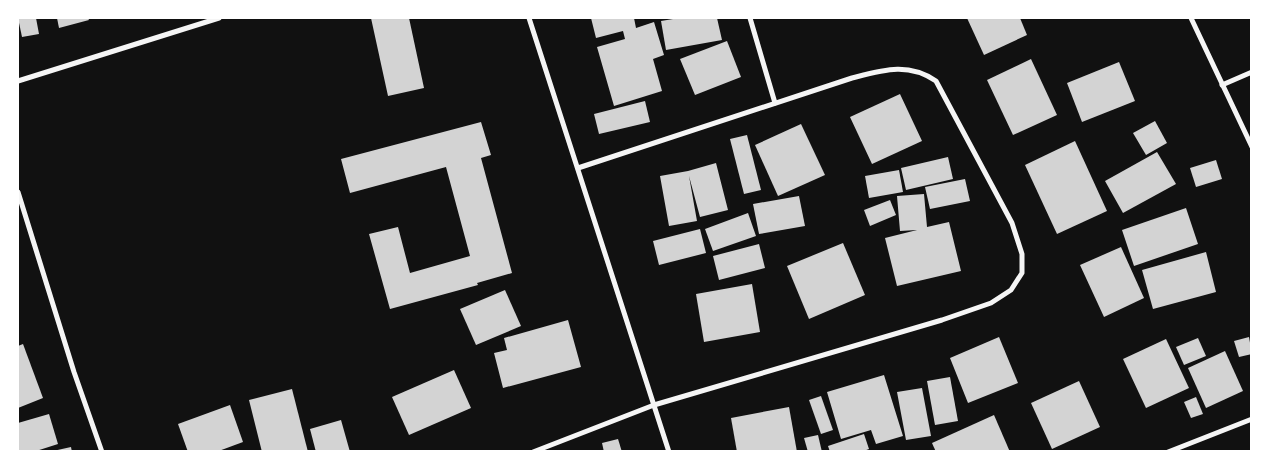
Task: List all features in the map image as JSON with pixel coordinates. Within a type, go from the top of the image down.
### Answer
[{"type":"street","points":[[18,81],[219,18]]},
{"type":"street","points":[[529,18],[669,452]]},
{"type":"street","points":[[750,18],[775,103]]},
{"type":"street","points":[[1191,18],[1252,147]]},
{"type":"street","points":[[533,452],[654,405],[942,320],[983,306],[1011,290],[1022,273],[1022,254],[1012,222],[936,81],[925,73],[908,69],[882,70],[852,78],[578,168]]},
{"type":"street","points":[[1222,85],[1252,72]]},
{"type":"street","points":[[18,192],[74,372],[102,452]]},
{"type":"street","points":[[1168,452],[1252,419]]},
{"type":"building","points":[[18,18],[36,18],[39,34],[22,37]]},
{"type":"building","points":[[57,18],[88,18],[89,20],[59,28]]},
{"type":"building","points":[[371,18],[409,18],[424,88],[388,96]]},
{"type":"building","points":[[591,18],[634,18],[636,28],[654,22],[664,55],[653,59],[662,91],[614,106],[597,47],[625,39],[623,31],[596,38]]},
{"type":"building","points":[[679,18],[717,18],[722,40],[666,50],[661,21]]},
{"type":"building","points":[[967,18],[1020,18],[1027,35],[984,55]]},
{"type":"building","points":[[727,41],[741,77],[695,95],[680,59]]},
{"type":"building","points":[[1031,59],[1057,115],[1013,135],[987,80]]},
{"type":"building","points":[[1119,62],[1135,101],[1082,122],[1067,83]]},
{"type":"building","points":[[900,94],[922,141],[872,164],[850,117]]},
{"type":"building","points":[[645,101],[650,122],[599,134],[594,114]]},
{"type":"building","points":[[1155,121],[1167,143],[1146,155],[1133,133]]},
{"type":"building","points":[[481,122],[491,155],[481,158],[512,273],[477,283],[478,285],[390,309],[369,234],[398,227],[410,273],[470,256],[446,167],[350,193],[341,159]]},
{"type":"building","points":[[801,124],[825,175],[778,196],[755,145]]},
{"type":"building","points":[[747,135],[761,190],[744,194],[730,139]]},
{"type":"building","points":[[1075,141],[1107,211],[1057,234],[1025,165]]},
{"type":"building","points":[[1157,152],[1176,184],[1123,213],[1105,181]]},
{"type":"building","points":[[948,157],[953,179],[906,190],[901,168]]},
{"type":"building","points":[[1216,160],[1222,179],[1196,187],[1190,168]]},
{"type":"building","points":[[716,163],[728,210],[700,217],[689,176],[697,221],[669,226],[660,176]]},
{"type":"building","points":[[899,170],[903,192],[869,198],[865,176]]},
{"type":"building","points":[[965,179],[970,201],[930,209],[925,187]]},
{"type":"building","points":[[924,194],[927,227],[949,222],[961,271],[897,286],[885,238],[917,230],[900,231],[897,196]]},
{"type":"building","points":[[799,196],[805,226],[759,234],[753,204]]},
{"type":"building","points":[[890,200],[896,215],[870,226],[864,210]]},
{"type":"building","points":[[1186,208],[1198,244],[1134,266],[1122,230]]},
{"type":"building","points":[[748,213],[756,236],[713,251],[705,229]]},
{"type":"building","points":[[700,229],[706,253],[659,265],[653,241]]},
{"type":"building","points":[[843,243],[865,295],[809,319],[787,266]]},
{"type":"building","points":[[759,244],[765,268],[719,280],[713,256]]},
{"type":"building","points":[[1121,247],[1144,298],[1104,317],[1080,265]]},
{"type":"building","points":[[1206,252],[1216,292],[1153,309],[1142,270]]},
{"type":"building","points":[[752,284],[760,332],[704,342],[696,294]]},
{"type":"building","points":[[505,290],[521,326],[476,345],[460,309]]},
{"type":"building","points":[[568,320],[581,367],[503,388],[494,353],[507,350],[504,338]]},
{"type":"building","points":[[999,337],[1018,383],[968,403],[950,358]]},
{"type":"building","points":[[1249,337],[1252,354],[1239,357],[1234,341]]},
{"type":"building","points":[[1198,338],[1206,356],[1184,365],[1176,347]]},
{"type":"building","points":[[1166,339],[1189,388],[1146,408],[1123,359]]},
{"type":"building","points":[[23,344],[43,398],[18,408],[18,346]]},
{"type":"building","points":[[1225,351],[1243,391],[1206,408],[1188,368]]},
{"type":"building","points":[[454,370],[471,408],[409,435],[392,397]]},
{"type":"building","points":[[884,375],[903,436],[876,444],[871,430],[841,439],[827,392]]},
{"type":"building","points":[[950,377],[958,421],[935,425],[927,381]]},
{"type":"building","points":[[1079,381],[1100,427],[1052,449],[1031,403]]},
{"type":"building","points":[[922,388],[931,436],[906,440],[897,392]]},
{"type":"building","points":[[292,389],[308,452],[262,452],[249,400]]},
{"type":"building","points":[[821,396],[833,430],[821,434],[809,400]]},
{"type":"building","points":[[1196,397],[1203,414],[1191,418],[1184,402]]},
{"type":"building","points":[[230,405],[243,442],[216,452],[188,452],[178,424]]},
{"type":"building","points":[[789,407],[797,452],[737,452],[731,418]]},
{"type":"building","points":[[49,414],[58,444],[33,452],[18,452],[18,423]]},
{"type":"building","points":[[994,415],[1010,452],[936,452],[932,443]]},
{"type":"building","points":[[341,420],[350,452],[316,452],[310,429]]},
{"type":"building","points":[[864,434],[869,449],[861,452],[830,452],[828,446]]},
{"type":"building","points":[[818,435],[822,452],[808,452],[804,438]]},
{"type":"building","points":[[618,439],[622,452],[604,452],[602,443]]},
{"type":"building","points":[[71,447],[72,452],[53,452],[53,451]]}]
